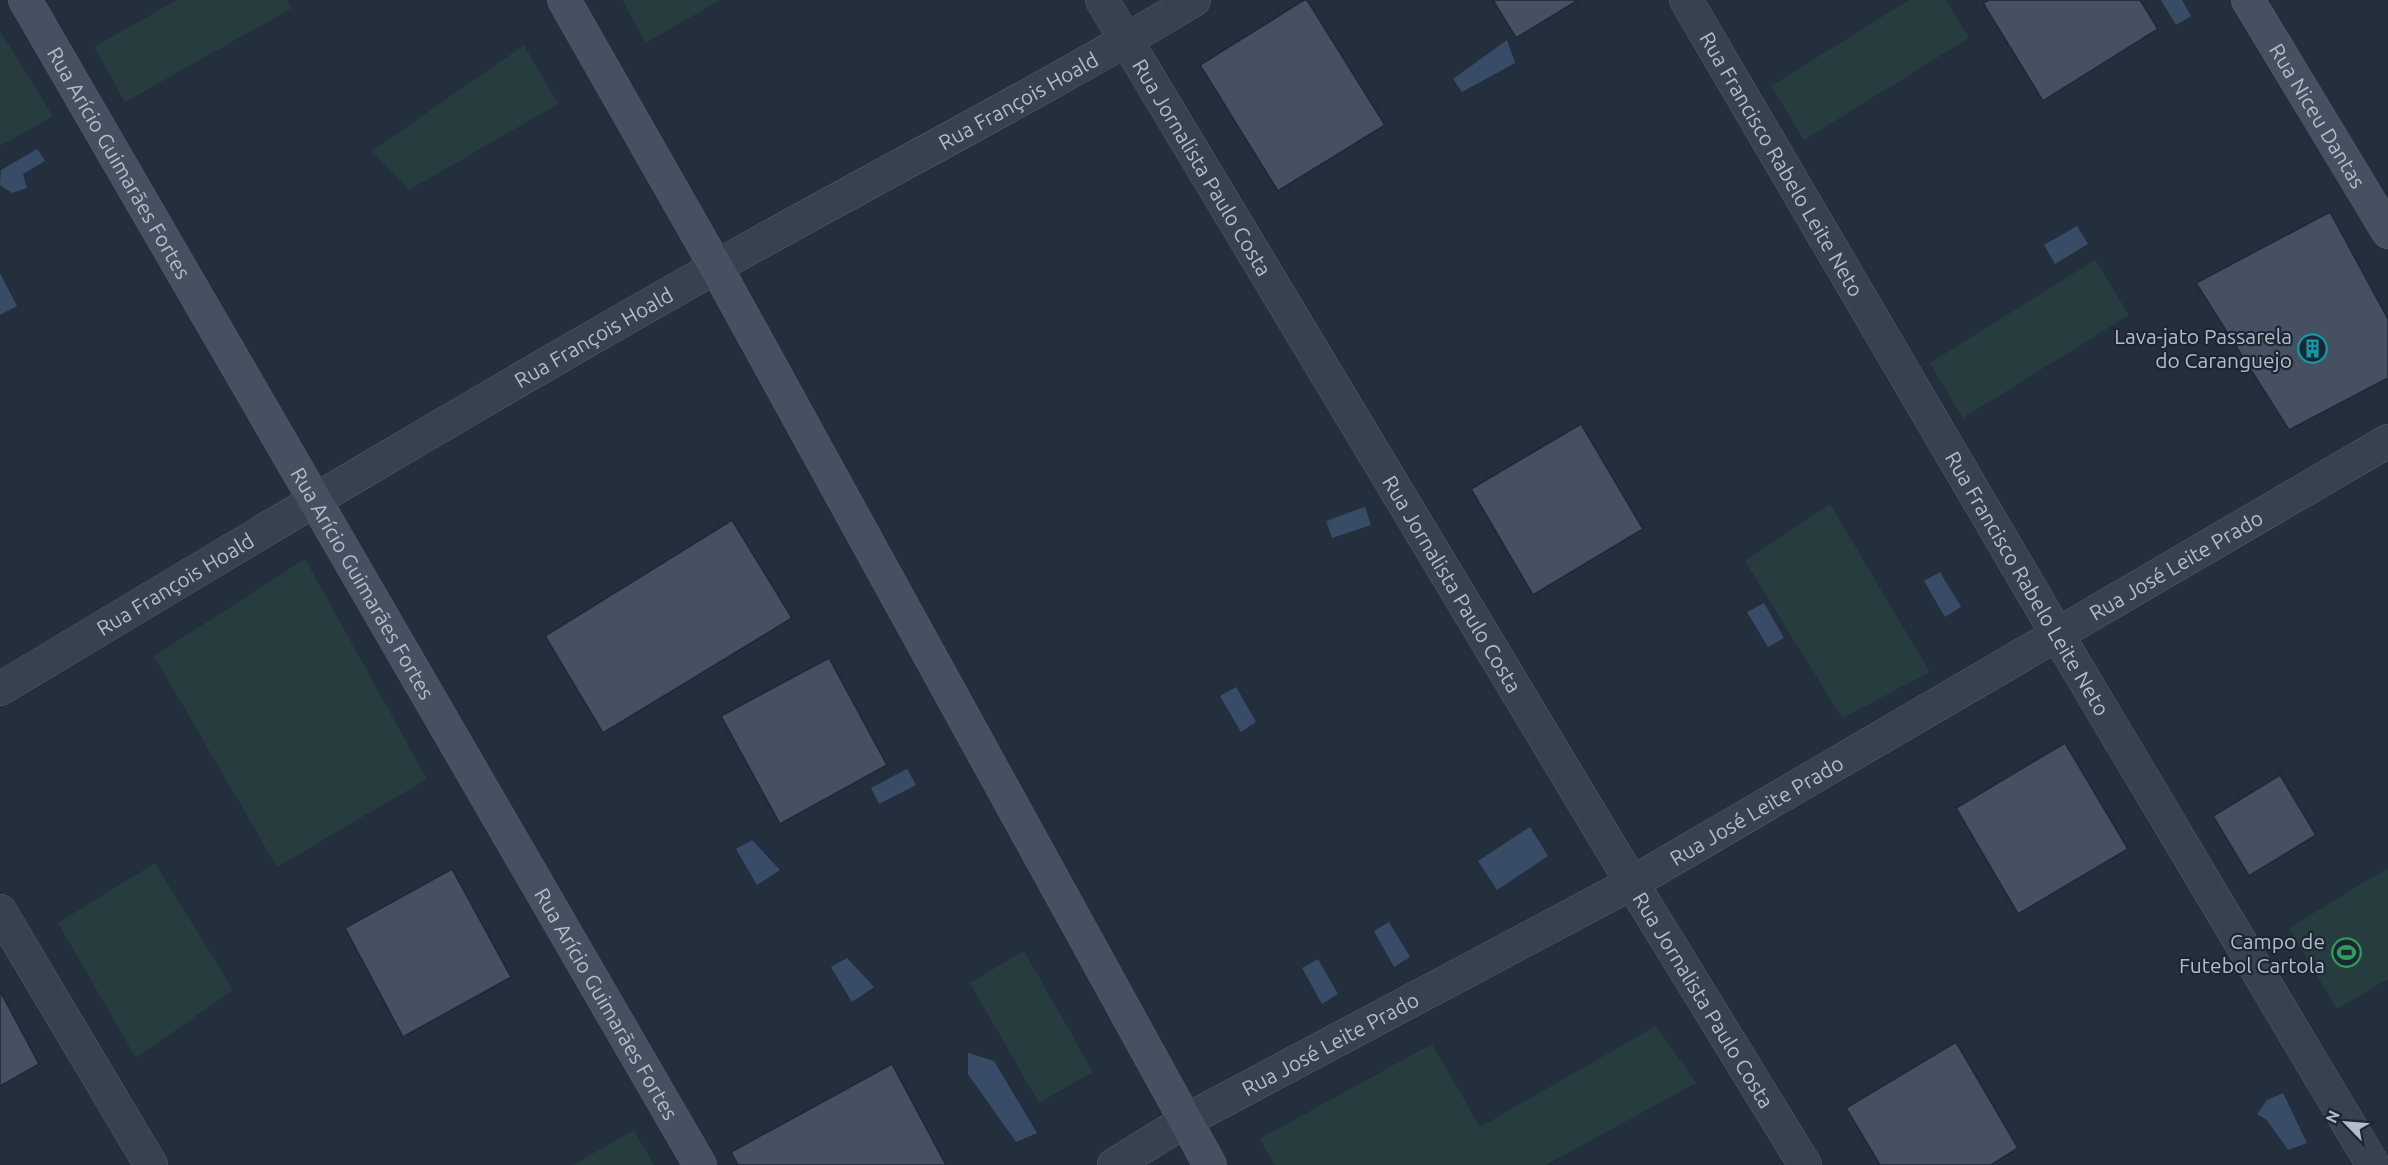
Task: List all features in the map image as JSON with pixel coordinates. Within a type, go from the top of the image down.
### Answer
[{"type":"street","name":"Rua Arício Guimarães Fortes","points":[[25,0],[313,501],[700,1165]]},
{"type":"street","points":[[564,0],[716,267],[1210,1165]]},
{"type":"street","name":"Rua Jornalista Paulo Costa","points":[[1102,0],[1632,884],[1805,1165]]},
{"type":"street","name":"Rua François Hoald","points":[[0,689],[313,501],[716,267],[1126,41],[1194,0]]},
{"type":"street","name":"Rua Francisco Rabelo Leite Neto","points":[[1686,0],[2057,634],[2373,1165]]},
{"type":"street","name":"Rua Niceu Dantas","points":[[2248,0],[2388,232]]},
{"type":"street","name":"Rua José Leite Prado","points":[[1114,1165],[1185,1121],[1632,884],[2388,441]]},
{"type":"street","points":[[0,911],[151,1165]]},
{"type":"green space","points":[[177,0],[287,0],[292,8],[125,102],[94,47]]},
{"type":"green space","points":[[622,0],[720,0],[646,43]]},
{"type":"green space","points":[[1909,0],[1946,0],[1969,38],[1804,140],[1771,86]]},
{"type":"green space","points":[[0,31],[53,116],[0,146]]},
{"type":"green space","points":[[524,45],[558,104],[409,190],[372,151]]},
{"type":"green space","points":[[2095,260],[2129,315],[1963,418],[1930,363]]},
{"type":"green space","points":[[1830,504],[1930,672],[1842,718],[1745,561]]},
{"type":"green space","points":[[305,559],[427,779],[277,867],[154,656]]},
{"type":"green space","points":[[155,863],[233,990],[136,1058],[58,923]]},
{"type":"green space","name":"Campo de Futebol Cartola","points":[[2388,868],[2388,979],[2337,1009],[2289,928]]},
{"type":"green space","points":[[1024,951],[1093,1072],[1039,1103],[970,983]]},
{"type":"green space","points":[[1656,1026],[1696,1083],[1546,1165],[1275,1165],[1259,1139],[1432,1044],[1480,1127]]},
{"type":"green space","points":[[634,1130],[654,1165],[573,1165]]},
{"type":"water","points":[[2161,0],[2182,0],[2191,16],[2176,25]]},
{"type":"water","points":[[1507,40],[1515,63],[1462,92],[1453,79]]},
{"type":"water","points":[[37,149],[45,161],[23,174],[27,188],[12,193],[0,185],[1,170]]},
{"type":"water","points":[[2077,226],[2088,244],[2055,264],[2044,245]]},
{"type":"water","points":[[0,273],[17,306],[0,315]]},
{"type":"water","points":[[1365,507],[1371,525],[1332,538],[1326,521]]},
{"type":"water","points":[[1940,572],[1961,607],[1945,617],[1924,581]]},
{"type":"water","points":[[1764,603],[1784,638],[1768,647],[1747,612]]},
{"type":"water","points":[[1236,687],[1256,722],[1241,732],[1220,696]]},
{"type":"water","points":[[907,769],[916,785],[879,804],[871,788]]},
{"type":"water","points":[[1530,827],[1548,856],[1497,890],[1478,861]]},
{"type":"water","points":[[752,840],[780,870],[757,885],[736,849]]},
{"type":"water","points":[[1389,922],[1410,957],[1394,967],[1374,931]]},
{"type":"water","points":[[847,958],[874,987],[852,1002],[831,967]]},
{"type":"water","points":[[1318,959],[1338,994],[1322,1004],[1302,968]]},
{"type":"water","points":[[968,1053],[994,1061],[1037,1133],[1016,1142],[968,1074]]},
{"type":"water","points":[[2283,1093],[2307,1143],[2288,1150],[2267,1120],[2257,1114],[2267,1100]]},
{"type":"building","points":[[1307,0],[1385,125],[1278,191],[1200,65]]},
{"type":"building","points":[[1493,0],[1578,0],[1516,38]]},
{"type":"building","points":[[1989,0],[2140,0],[2158,29],[2043,101],[1983,3]]},
{"type":"building","name":"Lava-jato Passarela do Caranguejo","points":[[2330,212],[2388,319],[2388,378],[2289,430],[2196,283]]},
{"type":"building","points":[[1581,424],[1643,529],[1533,595],[1471,489]]},
{"type":"building","points":[[732,520],[792,618],[603,733],[545,636]]},
{"type":"building","points":[[829,658],[887,765],[780,824],[721,716]]},
{"type":"building","points":[[2065,743],[2128,849],[2018,914],[1956,808]]},
{"type":"building","points":[[2280,775],[2316,835],[2249,876],[2213,816]]},
{"type":"building","points":[[452,869],[511,977],[403,1037],[345,928]]},
{"type":"building","points":[[0,991],[39,1064],[0,1086]]},
{"type":"building","points":[[1956,1042],[2018,1148],[1991,1165],[1880,1165],[1846,1108]]},
{"type":"building","points":[[892,1064],[946,1165],[738,1165],[731,1152]]},
{"type":"place","name":"Lava-jato Passarela do Caranguejo","points":[[2313,348]]},
{"type":"place","name":"Campo de Futebol Cartola","points":[[2346,953]]}]
